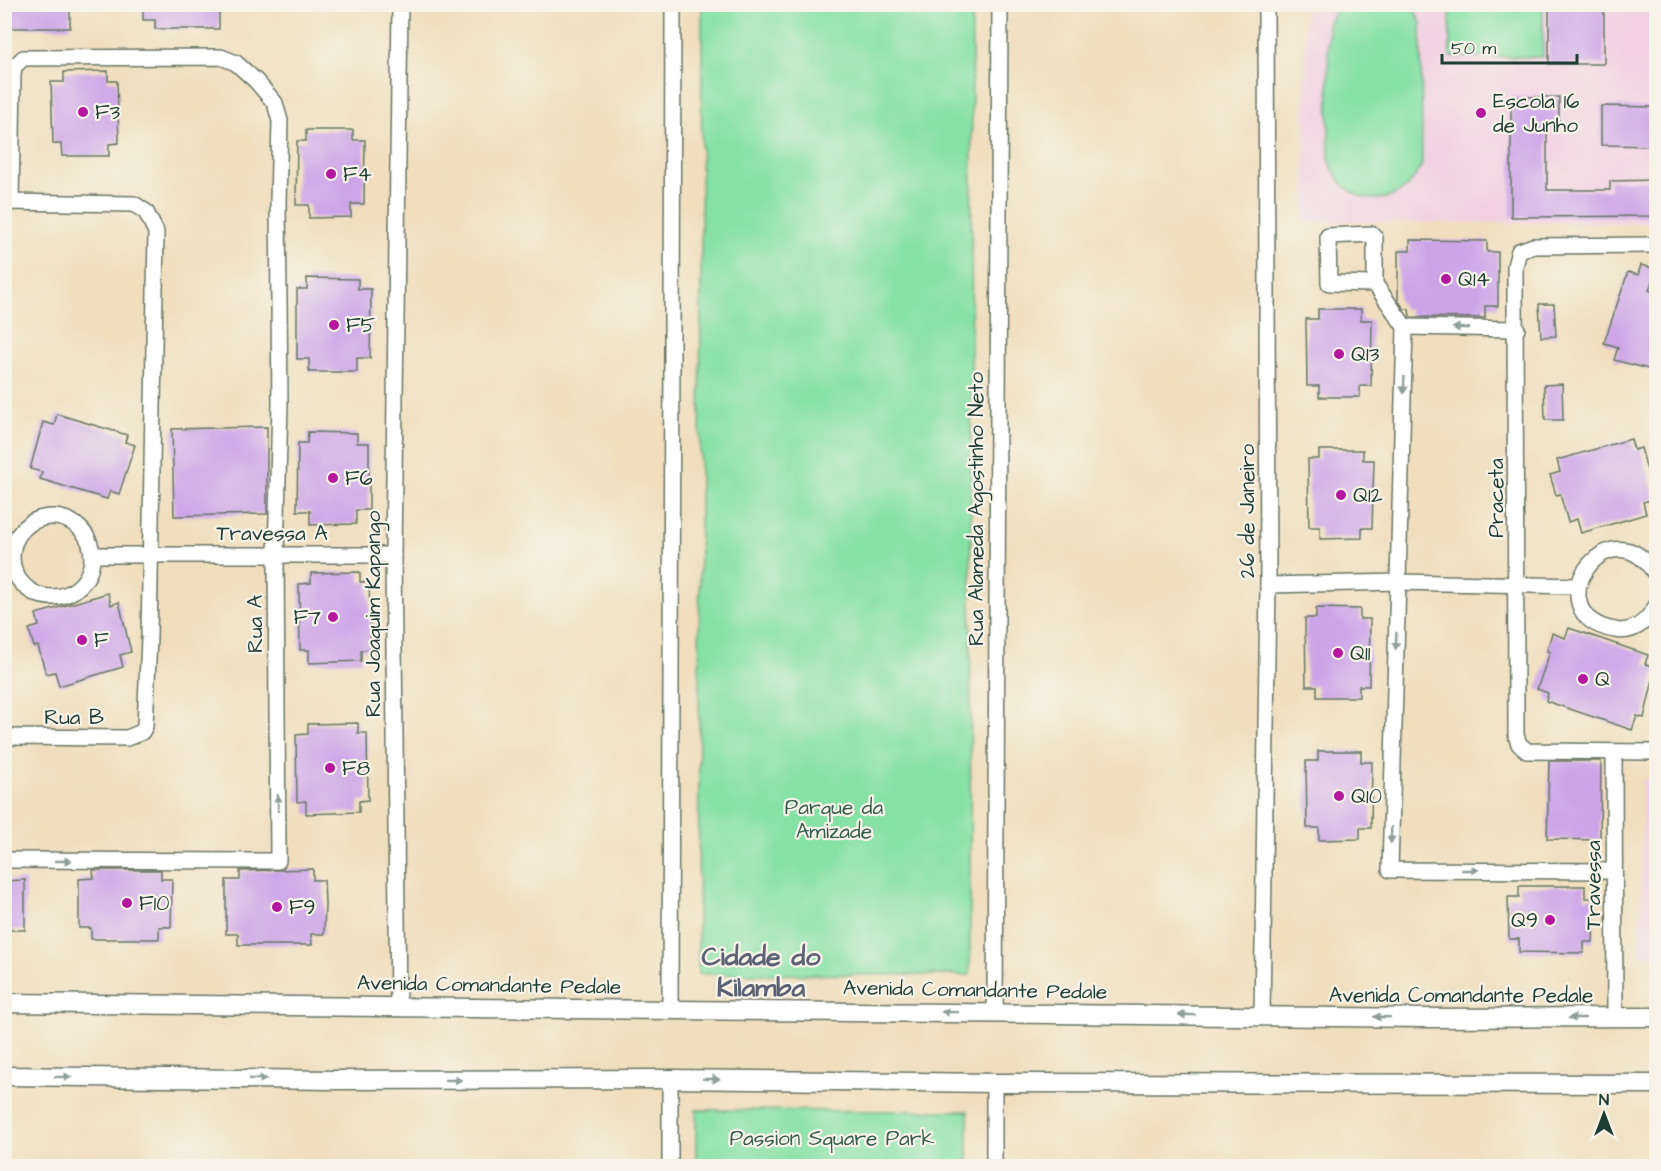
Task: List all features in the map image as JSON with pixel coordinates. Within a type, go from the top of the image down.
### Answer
[{"type":"street","name":"Rua Joaquim Kapango","points":[[398,1006],[393,555],[400,4]]},
{"type":"street","points":[[670,1010],[674,4]]},
{"type":"street","name":"Rua Alameda Agostinho Neto","points":[[994,1013],[1000,4]]},
{"type":"street","name":"26 de Janeiro","points":[[1262,1016],[1268,585],[1266,4]]},
{"type":"street","name":"Rua A","points":[[4,860],[278,861],[276,555],[280,404],[278,112],[275,103],[243,68],[221,57],[23,58],[14,67],[13,74],[8,202]]},
{"type":"street","points":[[8,202],[134,204],[146,212],[156,232],[151,554]]},
{"type":"street","points":[[1376,284],[1328,282],[1328,236],[1374,236],[1376,284],[1405,327],[1390,870],[1614,871]]},
{"type":"street","name":"Praceta","points":[[1656,245],[1533,246],[1519,251],[1515,266],[1517,329],[1516,735],[1519,744],[1527,751],[1656,752]]},
{"type":"street","points":[[1405,327],[1517,329]]},
{"type":"street","points":[[51,517],[75,523],[85,532],[91,545],[92,555],[92,565],[87,578],[76,590],[52,597],[38,595],[24,586],[16,574],[12,556],[14,542],[24,528],[35,520],[51,517]]},
{"type":"street","points":[[1656,575],[1648,562],[1637,554],[1623,550],[1608,551],[1592,559],[1583,570],[1578,586],[1579,600],[1584,613],[1602,627],[1620,631],[1634,628],[1649,618],[1656,606]]},
{"type":"street","name":"Rua B","points":[[4,737],[127,738],[142,732],[147,718],[151,554]]},
{"type":"street","name":"Travessa A","points":[[92,555],[393,555]]},
{"type":"street","points":[[1268,585],[1398,582],[1578,586]]},
{"type":"street","name":"Travessa","points":[[1614,752],[1615,1018]]},
{"type":"street","name":"Avenida Comandante Pedale","points":[[4,1003],[1262,1016],[1656,1017]]},
{"type":"street","points":[[4,1076],[335,1080],[670,1078],[994,1083],[1656,1084]]},
{"type":"street","points":[[669,1167],[670,1078]]},
{"type":"street","points":[[994,1083],[994,1167]]},
{"type":"shaded area","name":"Escola 16 de Junho","points":[[1305,5],[1656,5],[1656,223],[1305,222]]},
{"type":"shaded area","points":[[1642,779],[1656,779],[1656,955],[1641,955]]},
{"type":"green space","points":[[1338,4],[1412,5],[1421,23],[1422,164],[1412,180],[1400,191],[1387,197],[1372,199],[1358,195],[1346,187],[1336,174],[1329,157],[1328,25]]},
{"type":"green space","name":"Parque da Amizade","points":[[702,5],[972,5],[970,975],[698,974]]},
{"type":"green space","points":[[1450,5],[1543,5],[1543,57],[1450,57]]},
{"type":"green space","name":"Passion Square Park","points":[[696,1110],[968,1111],[968,1166],[696,1166]]},
{"type":"building","points":[[4,4],[70,4],[70,28],[7,28]]},
{"type":"building","points":[[143,4],[219,4],[219,29],[155,29],[155,20],[143,20]]},
{"type":"building","points":[[1549,4],[1604,4],[1604,64],[1549,64]]},
{"type":"building","name":"F3","points":[[108,71],[108,81],[117,81],[119,143],[109,144],[109,156],[62,156],[61,144],[53,144],[51,82],[64,82],[64,72]]},
{"type":"building","points":[[1511,97],[1559,97],[1559,125],[1547,125],[1547,190],[1610,190],[1610,181],[1656,180],[1656,216],[1511,217]]},
{"type":"building","points":[[1601,106],[1656,107],[1656,146],[1601,145]]},
{"type":"building","name":"F4","points":[[306,130],[353,130],[353,140],[365,140],[364,204],[351,204],[351,217],[309,218],[309,205],[296,205],[297,141],[306,141]]},
{"type":"building","name":"Q14","points":[[1410,240],[1487,241],[1487,252],[1498,252],[1498,306],[1485,306],[1485,318],[1410,317],[1409,309],[1404,309],[1398,300],[1398,251],[1410,251]]},
{"type":"building","points":[[1641,265],[1656,269],[1649,290],[1656,293],[1656,371],[1614,360],[1618,347],[1604,343],[1628,272],[1638,275]]},
{"type":"building","name":"F5","points":[[307,278],[358,279],[358,289],[371,289],[370,358],[357,358],[357,372],[309,372],[309,359],[297,359],[297,289],[307,289]]},
{"type":"building","points":[[1539,304],[1554,304],[1556,336],[1541,337]]},
{"type":"building","name":"Q13","points":[[1318,309],[1361,309],[1361,320],[1372,320],[1371,386],[1360,386],[1360,397],[1319,397],[1319,386],[1307,386],[1306,319],[1318,319]]},
{"type":"building","points":[[1562,384],[1563,420],[1545,420],[1544,385]]},
{"type":"building","points":[[57,414],[127,435],[125,442],[135,445],[119,494],[110,491],[107,499],[40,479],[42,472],[30,469],[43,422],[54,425]]},
{"type":"building","points":[[267,427],[267,514],[174,516],[172,429]]},
{"type":"building","name":"F6","points":[[308,432],[357,433],[357,443],[369,443],[369,510],[356,510],[356,524],[310,525],[310,511],[297,511],[298,443],[307,443]]},
{"type":"building","points":[[1631,439],[1634,450],[1641,448],[1655,499],[1643,502],[1646,514],[1581,533],[1577,519],[1568,522],[1560,494],[1556,495],[1550,475],[1560,472],[1557,460]]},
{"type":"building","name":"Q12","points":[[1319,450],[1363,450],[1363,460],[1374,460],[1372,528],[1362,528],[1362,538],[1320,539],[1320,527],[1309,527],[1308,459],[1319,459]]},
{"type":"building","name":"F7","points":[[360,572],[360,582],[369,582],[371,649],[361,650],[361,661],[309,663],[309,650],[300,650],[299,584],[311,583],[311,573]]},
{"type":"building","name":"F","points":[[108,593],[111,605],[119,602],[131,652],[120,655],[123,667],[59,686],[55,672],[46,674],[38,646],[34,647],[29,629],[39,626],[36,614]]},
{"type":"building","name":"Q11","points":[[1316,608],[1360,609],[1360,619],[1370,619],[1369,686],[1359,686],[1359,697],[1317,697],[1317,686],[1306,686],[1305,618],[1316,618]]},
{"type":"building","name":"Q","points":[[1569,628],[1648,655],[1645,664],[1656,667],[1644,718],[1637,716],[1632,730],[1546,701],[1548,693],[1537,689],[1550,652],[1547,651],[1552,633],[1565,638]]},
{"type":"building","name":"F8","points":[[358,723],[358,733],[367,733],[368,800],[359,801],[359,812],[306,814],[306,801],[297,802],[296,735],[308,734],[308,724]]},
{"type":"building","name":"Q10","points":[[1318,751],[1361,751],[1361,762],[1372,762],[1371,828],[1360,828],[1360,839],[1319,840],[1319,828],[1307,828],[1306,761],[1318,761]]},
{"type":"building","points":[[1549,761],[1601,761],[1600,840],[1547,839]]},
{"type":"building","name":"F9","points":[[313,869],[313,880],[324,880],[325,904],[324,934],[311,934],[312,945],[238,945],[238,934],[226,934],[226,880],[240,880],[240,871]]},
{"type":"building","name":"F10","points":[[93,870],[161,870],[161,879],[172,879],[171,927],[159,927],[159,939],[91,939],[91,928],[79,928],[79,879],[94,878]]},
{"type":"building","points":[[25,880],[25,930],[4,930],[4,881]]},
{"type":"building","name":"Q9","points":[[1519,886],[1585,886],[1585,898],[1594,898],[1594,915],[1593,942],[1584,942],[1584,953],[1519,952],[1519,939],[1509,939],[1508,897],[1519,897]]},
{"type":"place","name":"F3","points":[[83,112]]},
{"type":"place","name":"Escola 16 de Junho","points":[[1481,113]]},
{"type":"place","name":"F4","points":[[331,174]]},
{"type":"place","name":"Q14","points":[[1446,279]]},
{"type":"place","name":"F5","points":[[334,325]]},
{"type":"place","name":"Q13","points":[[1339,354]]},
{"type":"place","name":"F6","points":[[333,478]]},
{"type":"place","name":"Q12","points":[[1341,495]]},
{"type":"place","name":"F7","points":[[333,617]]},
{"type":"place","name":"F","points":[[82,640]]},
{"type":"place","name":"Q11","points":[[1338,653]]},
{"type":"place","name":"Q","points":[[1583,679]]},
{"type":"place","name":"F8","points":[[330,768]]},
{"type":"place","name":"Q10","points":[[1339,796]]},
{"type":"place","name":"F10","points":[[127,903]]},
{"type":"place","name":"F9","points":[[277,907]]},
{"type":"place","name":"Q9","points":[[1550,920]]},
{"type":"district","name":"Cidade do Kilamba","points":[[761,972]]}]
